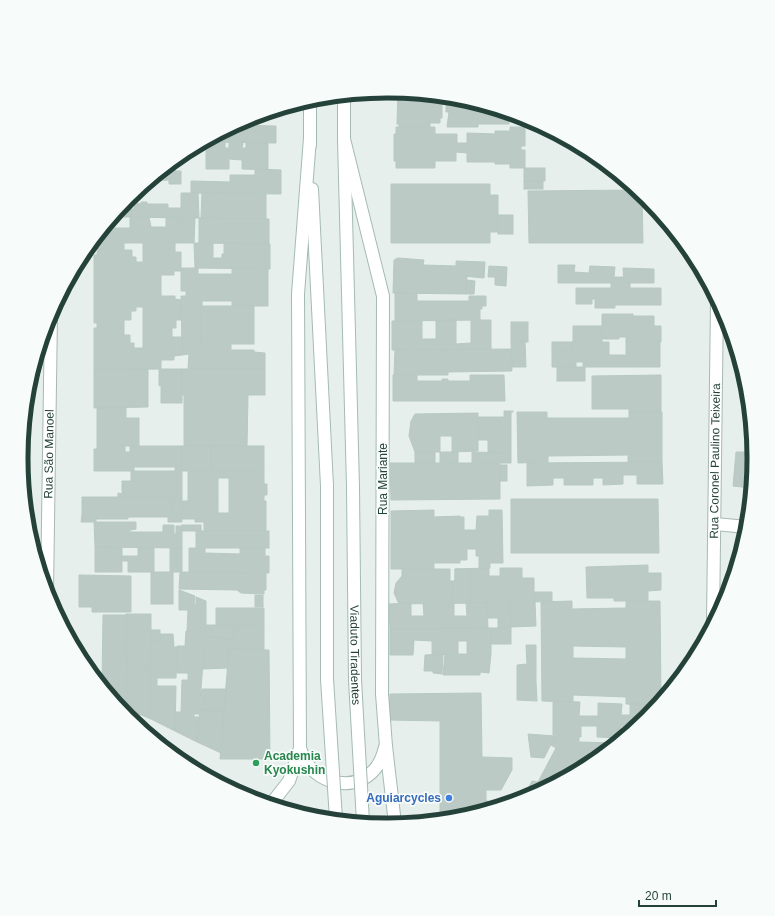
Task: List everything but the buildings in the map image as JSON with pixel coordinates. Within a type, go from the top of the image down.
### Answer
[{"type":"main road","name":"Rua Mariante","points":[[344,102],[353,487]]},
{"type":"main road","points":[[310,107],[310,138],[327,486],[327,679],[336,813]]},
{"type":"main road","points":[[310,138],[298,294],[300,748],[304,761],[312,771],[324,779],[337,783],[350,783],[363,779],[374,770],[382,760],[386,746]]},
{"type":"main road","name":"Rua Mariante","points":[[344,139],[383,296],[382,694],[394,818]]},
{"type":"main road","name":"Rua Coronel Paulino Teixeira","points":[[714,608],[717,313]]},
{"type":"main road","name":"Rua São Manoel","points":[[47,575],[51,332]]},
{"type":"main road","name":"Viaduto Tiradentes","points":[[353,487],[355,680],[364,817]]},
{"type":"main road","points":[[715,524],[740,526]]},
{"type":"main road","points":[[275,799],[289,781],[300,748]]},
{"type":"place","name":"Academia Kyokushin","points":[[256,763]]},
{"type":"place","name":"Aguiarcycles","points":[[449,798]]}]
